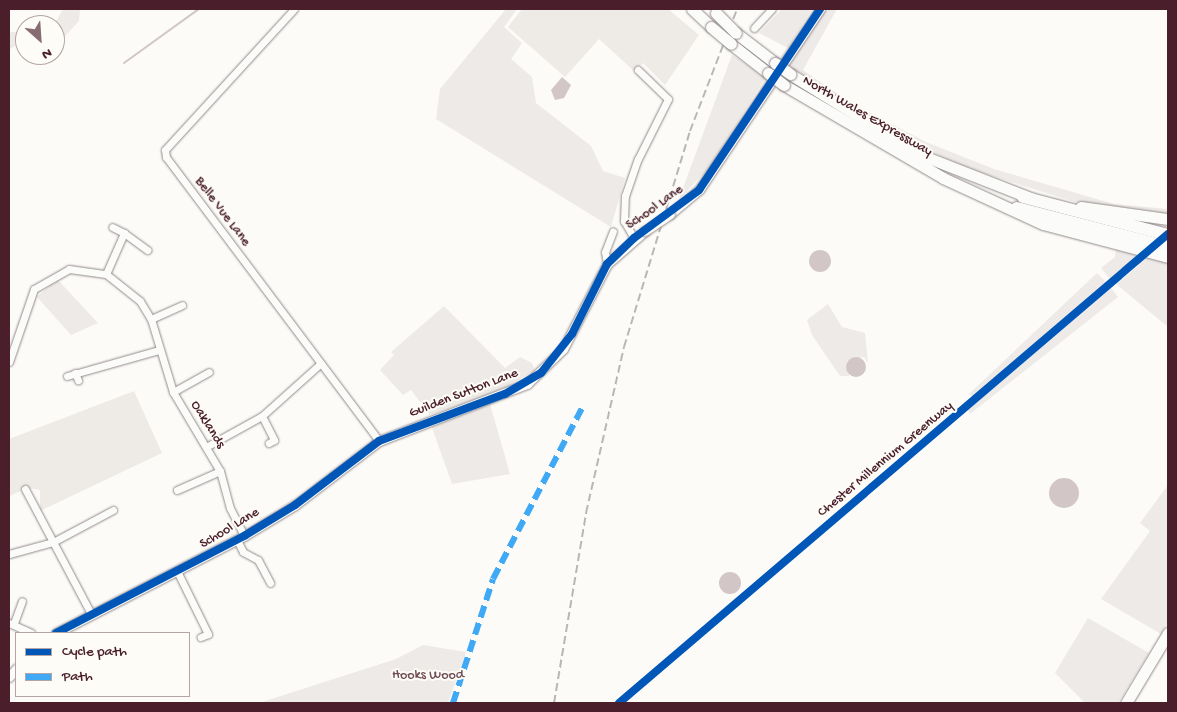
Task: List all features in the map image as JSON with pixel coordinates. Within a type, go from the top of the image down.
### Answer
[{"type":"highway","points":[[1020,202],[1168,235]]},
{"type":"highway","points":[[1020,202],[1168,246]]},
{"type":"main road","name":"North Wales Expressway","points":[[692,9],[730,44],[784,85],[943,178],[1020,202]]},
{"type":"main road","name":"North Wales Expressway","points":[[714,11],[736,33],[790,74],[921,155],[1020,202]]},
{"type":"main road","points":[[1020,202],[1168,219]]},
{"type":"main road","points":[[1020,202],[1043,224],[1168,257]]},
{"type":"main road","points":[[1126,703],[1168,633]]},
{"type":"street","name":"Belle Vue Lane","points":[[294,9],[165,150],[166,157],[379,441]]},
{"type":"street","points":[[754,28],[772,9]]},
{"type":"street","name":"School Lane","points":[[553,362],[607,264],[634,238],[670,214],[700,190],[820,9]]},
{"type":"street","points":[[634,238],[624,221],[625,196],[638,158],[668,99],[638,70]]},
{"type":"street","points":[[112,227],[124,233],[147,250]]},
{"type":"street","name":"School Lane","points":[[607,264],[604,252],[613,231]]},
{"type":"street","points":[[9,358],[34,289],[69,269],[106,274],[124,233]]},
{"type":"street","name":"Oaklands","points":[[106,274],[140,301],[151,319],[159,350],[174,392],[220,471],[230,508],[241,538],[260,572],[270,584]]},
{"type":"street","points":[[151,319],[178,309]]},
{"type":"street","points":[[67,376],[77,376],[159,350]]},
{"type":"street","name":"Guilden Sutton Lane","points":[[379,441],[505,394],[527,384],[553,362]]},
{"type":"street","points":[[206,447],[262,416],[321,364]]},
{"type":"street","name":"Oaklands","points":[[174,392],[205,374]]},
{"type":"street","points":[[262,416],[274,440],[269,443]]},
{"type":"street","name":"School Lane","points":[[58,632],[90,612],[178,573],[241,538],[379,441]]},
{"type":"street","name":"Oaklands","points":[[177,490],[220,471]]},
{"type":"street","points":[[25,489],[90,612]]},
{"type":"street","points":[[9,554],[53,542],[113,510]]},
{"type":"street","points":[[178,573],[208,634],[201,637]]},
{"type":"street","points":[[23,605],[11,623],[29,632]]},
{"type":"shaded area","points":[[522,9],[668,9],[699,35],[665,85],[643,63],[634,71],[599,39],[565,77],[508,27]]},
{"type":"shaded area","points":[[562,77],[571,85],[564,98],[555,100],[551,90]]},
{"type":"shaded area","points":[[820,250],[828,253],[831,261],[828,269],[820,272],[812,269],[809,261],[812,253]]},
{"type":"shaded area","points":[[852,357],[860,357],[866,363],[866,371],[860,377],[852,377],[846,371],[846,363]]},
{"type":"shaded area","points":[[134,391],[162,453],[40,511],[40,490],[27,488],[10,496],[9,439]]},
{"type":"shaded area","points":[[1064,478],[1070,479],[1078,487],[1078,499],[1070,507],[1064,508],[1058,507],[1050,499],[1049,493],[1050,487],[1058,479]]},
{"type":"shaded area","points":[[730,572],[738,575],[741,583],[738,591],[730,594],[722,591],[719,583],[722,575]]},
{"type":"green space","points":[[63,9],[80,9],[79,21],[65,36],[65,15],[60,15]]},
{"type":"green space","points":[[506,9],[517,9],[504,27],[522,43],[511,59],[532,77],[536,103],[591,146],[603,171],[625,178],[611,227],[436,119],[440,89]]},
{"type":"green space","points":[[782,9],[812,9],[788,48],[759,33]]},
{"type":"green space","points":[[824,9],[837,9],[803,70],[846,100],[926,142],[994,169],[1114,204],[1168,209],[1168,216],[1075,202],[967,168],[899,137],[788,65]]},
{"type":"green space","points":[[9,32],[15,32],[15,46],[9,50]]},
{"type":"green space","points":[[732,55],[766,77],[708,169],[679,199]]},
{"type":"green space","points":[[1116,248],[1168,260],[1168,327],[1116,284],[1139,265],[1132,261],[1111,280],[1101,268],[1115,257]]},
{"type":"green space","points":[[1097,273],[1108,284],[974,398],[969,394]]},
{"type":"green space","points":[[57,279],[98,323],[71,335],[37,297]]},
{"type":"green space","points":[[1111,288],[1118,297],[970,414],[968,410]]},
{"type":"green space","points":[[828,304],[842,327],[865,333],[868,363],[864,357],[847,361],[849,376],[840,376],[812,335],[807,320]]},
{"type":"green space","points":[[444,306],[505,368],[520,357],[532,363],[535,371],[515,386],[430,415],[411,390],[403,395],[380,370],[394,355],[391,352]]},
{"type":"green space","points":[[490,404],[510,474],[452,484],[431,425]]},
{"type":"green space","points":[[1168,485],[1168,622],[1161,634],[1101,599],[1150,531],[1140,523]]},
{"type":"green space","points":[[1088,618],[1149,653],[1118,703],[1085,703],[1055,673]]},
{"type":"green space","name":"Hooks Wood","points":[[423,645],[466,652],[448,703],[259,703],[396,659]]},
{"type":"waterway","points":[[124,63],[199,9]]},
{"type":"railway","points":[[554,703],[586,513],[624,347],[690,131],[737,9]]},
{"type":"marked path","points":[[453,703],[493,579],[582,408]]},
{"type":"cycle path","points":[[58,632],[244,536],[295,505],[379,441],[505,394],[541,373],[572,334],[607,264],[634,238],[699,190],[820,9]]},
{"type":"cycle path","name":"Chester Millennium Greenway","points":[[619,703],[1168,234]]}]
